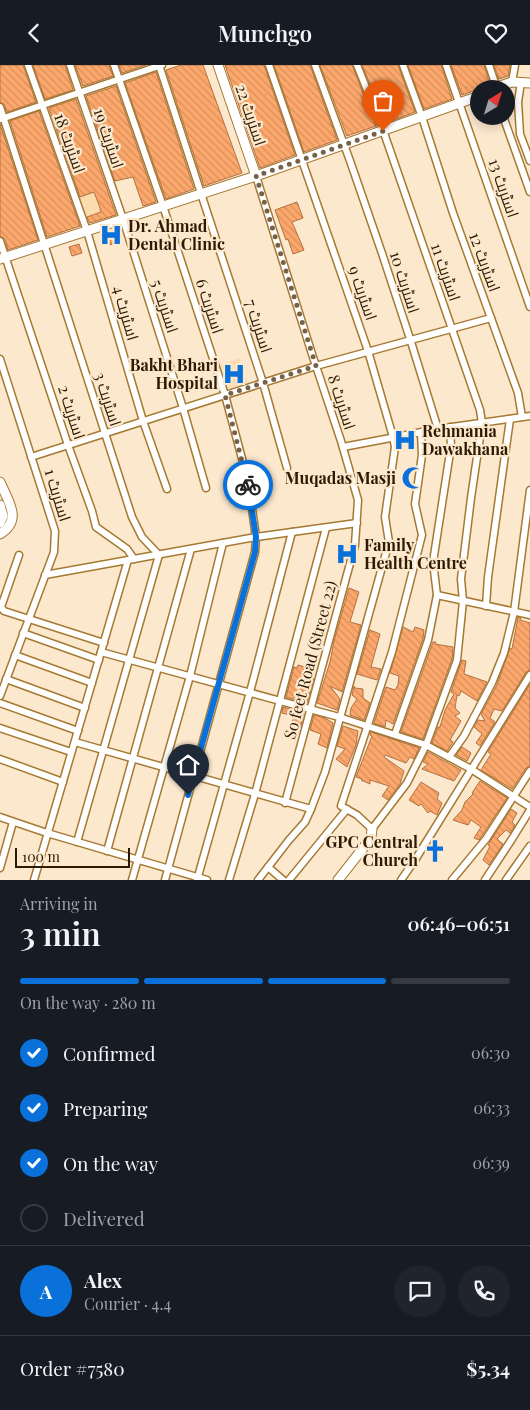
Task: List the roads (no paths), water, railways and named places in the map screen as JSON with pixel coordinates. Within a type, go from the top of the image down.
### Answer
[{"type":"street","name":"اسٹریٹ 18","points":[[28,65],[87,231]]},
{"type":"street","name":"اسٹریٹ 19","points":[[70,65],[123,219]]},
{"type":"street","name":"اسٹریٹ 6","points":[[114,65],[225,395],[248,481],[256,537],[255,552],[165,880]]},
{"type":"street","points":[[2,119],[160,65]]},
{"type":"street","name":"اسٹریٹ 7","points":[[160,65],[263,383],[287,468]]},
{"type":"street","name":"اسٹریٹ 22","points":[[218,65],[256,176]]},
{"type":"street","name":"اسٹریٹ 9","points":[[258,880],[288,840],[305,822],[325,771],[390,542],[384,517],[395,447],[394,437],[368,351],[269,65]]},
{"type":"street","name":"اسٹریٹ 10","points":[[315,65],[344,144],[438,429]]},
{"type":"street","name":"اسٹریٹ 11","points":[[357,65],[383,131],[480,410],[482,423]]},
{"type":"street","name":"اسٹریٹ 12","points":[[403,65],[453,213],[518,393],[522,417]]},
{"type":"street","name":"اسٹریٹ 13","points":[[446,65],[530,307]]},
{"type":"street","points":[[489,65],[494,80]]},
{"type":"street","points":[[515,65],[521,82],[518,102],[520,134],[530,161]]},
{"type":"street","points":[[3,258],[256,176],[470,100]]},
{"type":"street","name":"اسٹریٹ 3","points":[[0,107],[2,119],[132,517],[142,537],[159,555]]},
{"type":"street","points":[[506,125],[530,192]]},
{"type":"street","name":"اسٹریٹ 8","points":[[256,176],[343,447],[358,500],[357,523]]},
{"type":"street","name":"اسٹریٹ 5","points":[[123,219],[183,408],[206,488]]},
{"type":"street","name":"اسٹریٹ 4","points":[[87,231],[143,421],[167,489]]},
{"type":"street","name":"اسٹریٹ 2","points":[[0,241],[3,258],[96,527],[126,549],[131,560]]},
{"type":"street","points":[[31,457],[316,366],[491,318]]},
{"type":"street","name":"اسٹریٹ 1","points":[[0,359],[55,531],[54,551],[0,696]]},
{"type":"street","points":[[343,447],[450,427],[530,417]]},
{"type":"street","points":[[486,606],[488,577],[510,419]]},
{"type":"street","points":[[338,880],[371,837],[372,829],[407,783],[426,745],[457,661],[463,601],[462,579],[470,500],[482,423]]},
{"type":"street","points":[[395,734],[432,624],[437,595],[433,562],[451,446],[450,427]]},
{"type":"street","points":[[372,829],[358,815],[342,806],[392,653],[422,535],[415,504],[422,455],[421,432]]},
{"type":"street","points":[[0,482],[13,514],[12,523],[0,534]]},
{"type":"street","points":[[449,757],[464,736],[492,683],[504,653],[514,612],[530,490]]},
{"type":"street","points":[[0,505],[3,517],[0,523]]},
{"type":"street","points":[[45,575],[256,537],[357,523]]},
{"type":"street","name":"So feet Road (Street 22)","points":[[285,803],[355,545],[357,523]]},
{"type":"street","points":[[229,880],[280,701],[326,528]]},
{"type":"street","points":[[197,879],[250,693],[292,532]]},
{"type":"street","points":[[132,880],[190,676],[223,543]]},
{"type":"street","points":[[107,851],[191,549]]},
{"type":"street","points":[[19,555],[1,607],[4,611],[104,643]]},
{"type":"street","points":[[77,842],[159,555]]},
{"type":"street","points":[[34,880],[101,652],[131,560]]},
{"type":"street","points":[[437,595],[530,615]]},
{"type":"street","points":[[23,633],[99,660]]},
{"type":"street","points":[[101,652],[340,717],[395,734],[426,745],[471,769],[530,808],[485,880]]},
{"type":"street","points":[[15,655],[92,683]]},
{"type":"street","points":[[401,880],[530,675]]},
{"type":"street","points":[[6,679],[85,707]]},
{"type":"street","points":[[0,703],[78,731]]},
{"type":"street","points":[[0,728],[71,752]]},
{"type":"street","points":[[75,742],[311,809]]},
{"type":"street","points":[[0,759],[63,782]]},
{"type":"street","points":[[452,880],[486,839],[530,771]]},
{"type":"street","points":[[290,880],[347,809]]},
{"type":"street","points":[[0,817],[197,879],[207,880]]},
{"type":"street","points":[[0,868],[13,822]]},
{"type":"street","points":[[506,880],[530,846]]},
{"type":"street","points":[[268,867],[283,880]]},
{"type":"place","name":"Dr. Ahmad Dental Clinic","points":[[111,235]]},
{"type":"place","name":"Bakht Bhari Hospital","points":[[234,374]]},
{"type":"place","name":"Rehmania Dawakhana","points":[[405,440]]},
{"type":"place","name":"Muqadas Masji","points":[[413,478]]},
{"type":"place","name":"Family Health Centre","points":[[347,554]]},
{"type":"place","name":"GPC Central Church","points":[[435,851]]}]
